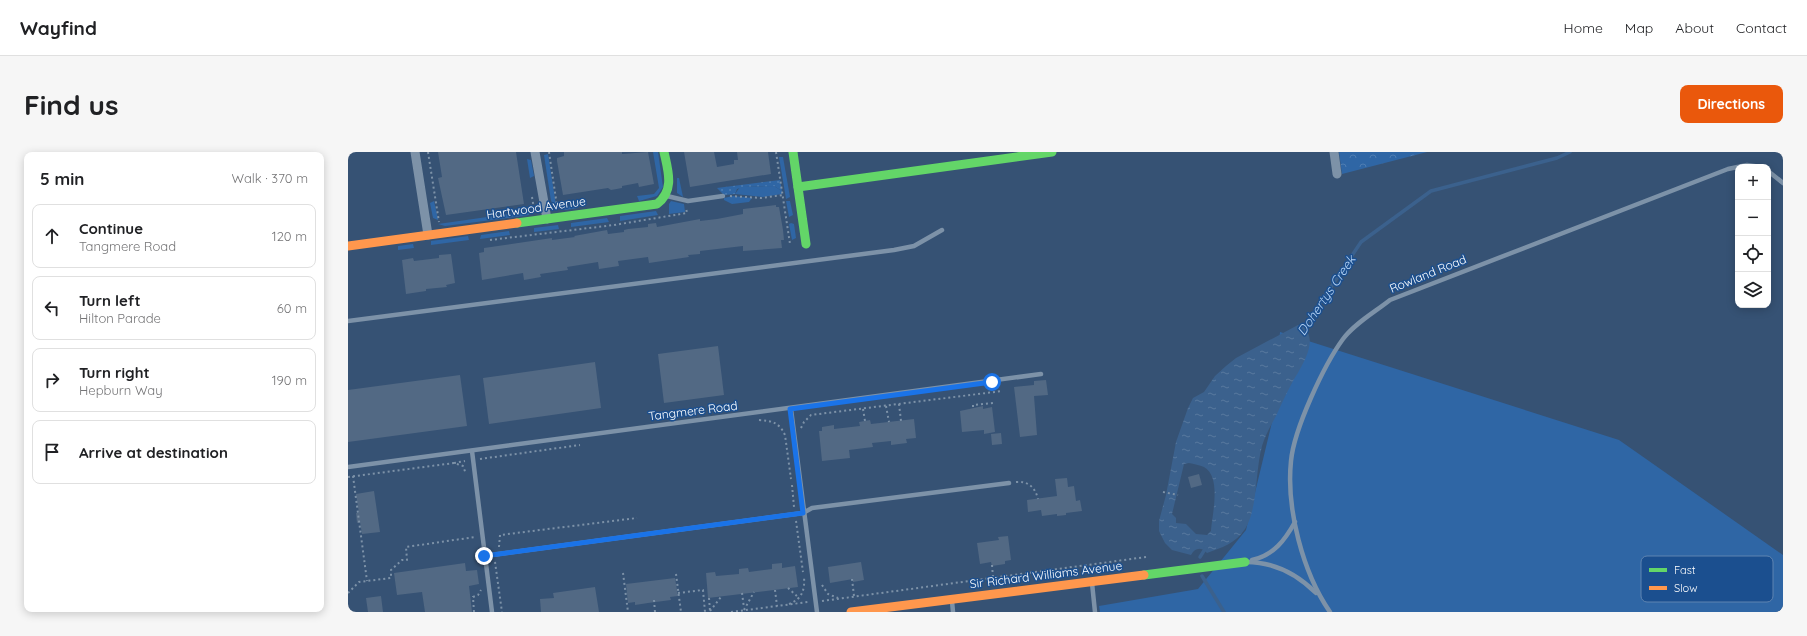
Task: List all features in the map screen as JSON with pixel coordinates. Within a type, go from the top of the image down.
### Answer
[{"type":"street","points":[[415,152],[428,235]]},
{"type":"street","points":[[535,152],[547,219]]},
{"type":"street","points":[[664,152],[670,185],[667,196]]},
{"type":"street","points":[[792,152],[806,244]]},
{"type":"street","points":[[798,187],[1052,152]]},
{"type":"street","points":[[1334,152],[1337,174]]},
{"type":"street","name":"Hartwood Avenue","points":[[348,246],[651,205],[661,202],[667,196]]},
{"type":"street","name":"Sir Richard Williams Avenue","points":[[851,612],[1245,562]]},
{"type":"lane","name":"Rowland Road","points":[[1330,612],[1319,596],[1307,570],[1295,522],[1291,487],[1291,461],[1298,434],[1313,394],[1344,338],[1359,323],[1390,300],[1735,168]]},
{"type":"lane","points":[[1771,173],[1783,183]]},
{"type":"lane","points":[[667,196],[688,201],[723,196]]},
{"type":"lane","points":[[348,321],[894,250],[914,246],[942,230]]},
{"type":"lane","name":"Tangmere Road","points":[[348,467],[790,409],[1041,374]]},
{"type":"lane","points":[[790,409],[817,612]]},
{"type":"lane","points":[[472,451],[492,612]]},
{"type":"lane","points":[[484,556],[795,515],[812,508],[1009,483]]},
{"type":"lane","points":[[1245,562],[1258,559],[1276,549],[1286,539],[1295,522]]},
{"type":"lane","points":[[1245,562],[1271,564],[1288,571],[1309,586],[1319,596]]},
{"type":"lane","points":[[1091,581],[1095,612]]},
{"type":"lane","points":[[952,599],[953,612]]},
{"type":"path","points":[[427,224],[439,222],[428,152]]},
{"type":"path","points":[[534,209],[557,206],[548,152]]},
{"type":"path","points":[[776,152],[790,244]]},
{"type":"path","points":[[723,196],[735,195],[761,198],[783,195]]},
{"type":"path","points":[[801,429],[804,422],[811,415],[1002,390]]},
{"type":"path","points":[[973,407],[973,405],[994,403]]},
{"type":"path","points":[[899,404],[901,421]]},
{"type":"path","points":[[886,406],[889,422]]},
{"type":"path","points":[[863,409],[865,421]]},
{"type":"path","points":[[755,420],[771,421],[778,424],[785,435],[804,578],[803,590],[799,598],[789,604]]},
{"type":"path","points":[[348,477],[586,444]]},
{"type":"path","points":[[454,463],[463,466],[468,478]]},
{"type":"path","points":[[354,476],[367,581]]},
{"type":"path","points":[[1009,483],[1021,481],[1027,483],[1036,491],[1038,499]]},
{"type":"path","points":[[1163,492],[1178,494]]},
{"type":"path","points":[[348,593],[358,582],[391,578],[391,570],[402,560],[407,560],[406,547],[475,538],[474,530]]},
{"type":"path","points":[[732,612],[1146,557]]},
{"type":"path","points":[[992,566],[993,577]]},
{"type":"path","points":[[623,573],[628,612]]},
{"type":"path","points":[[676,574],[681,612]]},
{"type":"path","points":[[852,579],[854,597]]},
{"type":"path","points":[[822,580],[823,588],[828,594],[840,598]]},
{"type":"path","points":[[788,588],[799,598]]},
{"type":"path","points":[[474,612],[472,597],[478,595],[482,590]]},
{"type":"path","points":[[678,593],[703,590],[705,612]]},
{"type":"path","points":[[775,590],[777,606]]},
{"type":"path","points":[[744,610],[754,592]]},
{"type":"path","points":[[742,594],[744,610]]},
{"type":"path","points":[[710,612],[721,597]]},
{"type":"path","points":[[709,598],[710,612]]},
{"type":"path","points":[[654,600],[655,612]]},
{"type":"green space","points":[[653,152],[658,152],[663,187],[657,196],[639,201],[637,196],[654,194],[659,188]]},
{"type":"green space","points":[[1339,152],[1427,152],[1342,174]]},
{"type":"green space","points":[[548,154],[556,205],[551,201],[544,155]]},
{"type":"green space","points":[[779,157],[783,157],[790,197],[786,199]]},
{"type":"green space","points":[[527,159],[531,160],[534,176],[530,178]]},
{"type":"green space","points":[[677,178],[679,178],[683,197],[677,193]]},
{"type":"green space","points":[[780,180],[782,191],[774,186],[743,187],[737,189],[735,194],[724,195],[717,188]]},
{"type":"green space","points":[[774,186],[782,191],[782,194],[763,197],[735,194],[740,187]]},
{"type":"green space","points":[[733,196],[752,198],[749,202],[732,204],[724,200],[724,198]]},
{"type":"green space","points":[[434,201],[438,220],[433,218],[430,203]]},
{"type":"green space","points":[[671,201],[684,204],[685,212],[669,214],[669,204]]},
{"type":"green space","points":[[786,201],[790,201],[793,215],[789,217]]},
{"type":"green space","points":[[578,205],[578,208],[566,210],[557,208]]},
{"type":"green space","points":[[529,211],[529,215],[524,216],[445,226],[438,224]]},
{"type":"green space","points":[[656,211],[658,215],[620,221],[620,216]]},
{"type":"green space","points":[[607,218],[609,222],[571,227],[571,223]]},
{"type":"green space","points":[[789,224],[794,224],[796,238],[792,240]]},
{"type":"green space","points":[[558,225],[559,229],[534,232],[534,228]]},
{"type":"green space","points":[[509,231],[510,235],[480,239],[481,235]]},
{"type":"green space","points":[[468,236],[469,240],[431,245],[431,241]]},
{"type":"green space","points":[[413,244],[414,248],[398,250],[398,246]]},
{"type":"green space","points":[[1280,332],[1619,440],[1783,555],[1783,612],[1100,612],[1099,606],[1198,589],[1246,530],[1272,422]]},
{"type":"water","points":[[1298,325],[1306,330],[1309,336],[1310,344],[1308,352],[1263,442],[1252,511],[1245,529],[1233,541],[1223,547],[1207,553],[1201,549],[1194,550],[1191,555],[1172,550],[1165,543],[1159,531],[1159,521],[1166,495],[1176,442],[1193,398],[1204,392],[1215,376],[1236,358]],"holes":[[[1189,463],[1204,467],[1210,472],[1213,479],[1215,497],[1211,531],[1207,535],[1196,534],[1186,524],[1176,523],[1176,518],[1172,514],[1184,464]]]},
{"type":"building","points":[[438,152],[516,152],[524,204],[446,215],[438,178],[442,177]]},
{"type":"building","points":[[564,152],[622,152],[622,154],[648,152],[654,184],[639,187],[638,183],[611,190],[608,188],[563,195],[557,158],[564,156]]},
{"type":"building","points":[[684,152],[714,152],[717,167],[734,164],[734,160],[738,160],[737,152],[768,152],[771,174],[690,187]]},
{"type":"building","points":[[776,205],[776,207],[779,207],[783,230],[784,240],[781,240],[782,248],[743,251],[743,246],[700,251],[700,254],[688,255],[689,257],[649,263],[648,257],[618,261],[619,266],[599,269],[598,262],[567,267],[568,270],[540,274],[541,277],[524,280],[523,273],[482,280],[479,253],[484,252],[484,248],[552,238],[552,240],[575,237],[574,236],[607,230],[608,234],[624,232],[624,230],[648,227],[648,224],[656,223],[657,227],[700,219],[700,221],[717,219],[743,214],[743,209]]},
{"type":"building","points":[[451,254],[455,283],[446,285],[447,287],[426,289],[426,291],[406,294],[402,260],[413,258],[414,261],[439,258],[439,255]]},
{"type":"building","points":[[718,346],[724,395],[664,403],[658,354]]},
{"type":"building","points":[[595,362],[601,408],[489,424],[483,378]]},
{"type":"building","points":[[460,375],[467,426],[348,442],[348,390]]},
{"type":"building","points":[[1046,380],[1048,395],[1034,396],[1037,435],[1020,437],[1014,387],[1034,385],[1034,381]]},
{"type":"building","points":[[983,406],[983,409],[992,407],[995,432],[984,434],[984,430],[962,432],[960,411]]},
{"type":"building","points":[[914,419],[916,438],[906,439],[907,443],[891,445],[891,441],[872,443],[873,447],[849,450],[850,458],[822,461],[819,431],[822,431],[822,427],[834,425],[834,429],[860,426],[859,422],[870,420],[871,424]]},
{"type":"building","points":[[1001,433],[1002,444],[992,445],[991,434]]},
{"type":"building","points":[[1199,474],[1202,485],[1191,488],[1188,477]]},
{"type":"building","points":[[1067,478],[1068,487],[1074,486],[1076,501],[1080,500],[1082,511],[1057,516],[1057,514],[1042,516],[1041,510],[1028,512],[1027,500],[1057,496],[1055,479]]},
{"type":"building","points":[[374,491],[380,532],[362,534],[360,522],[357,523],[356,513],[359,513],[356,494]]},
{"type":"building","points":[[1008,536],[1011,560],[1005,561],[1005,564],[992,566],[991,562],[980,564],[977,543],[999,540],[998,537]]},
{"type":"building","points":[[861,562],[864,580],[853,582],[853,579],[830,583],[828,567]]},
{"type":"building","points":[[465,563],[466,571],[477,570],[479,584],[469,586],[472,612],[425,612],[422,592],[397,595],[394,573]]},
{"type":"building","points":[[782,563],[782,568],[795,566],[798,587],[708,598],[706,573],[715,572],[716,576],[739,574],[739,569],[748,568],[749,572],[772,569],[772,564]]},
{"type":"building","points":[[675,578],[678,596],[670,597],[671,600],[635,605],[635,602],[628,603],[626,584]]},
{"type":"building","points":[[595,587],[599,612],[541,612],[540,599],[554,598],[553,593]]},
{"type":"building","points":[[381,596],[383,612],[368,612],[366,598]]},
{"type":"waterway","name":"Dohertys Creek","points":[[1301,332],[1361,242],[1431,191],[1557,158],[1570,152]]},
{"type":"waterway","name":"Dohertys Creek","points":[[1200,557],[1207,546]]},
{"type":"waterway","name":"Dohertys Creek","points":[[1202,576],[1224,612]]},
{"type":"traffic: fast","points":[[517,223],[657,204],[663,199],[669,180],[664,152]]},
{"type":"traffic: fast","points":[[793,152],[806,244]]},
{"type":"traffic: fast","points":[[798,187],[1052,152]]},
{"type":"traffic: fast","points":[[1144,575],[1245,562]]},
{"type":"traffic: slow","points":[[348,246],[517,223]]},
{"type":"traffic: slow","points":[[851,612],[1144,575]]},
{"type":"route","points":[[484,556],[803,513],[790,409],[992,382]]}]
